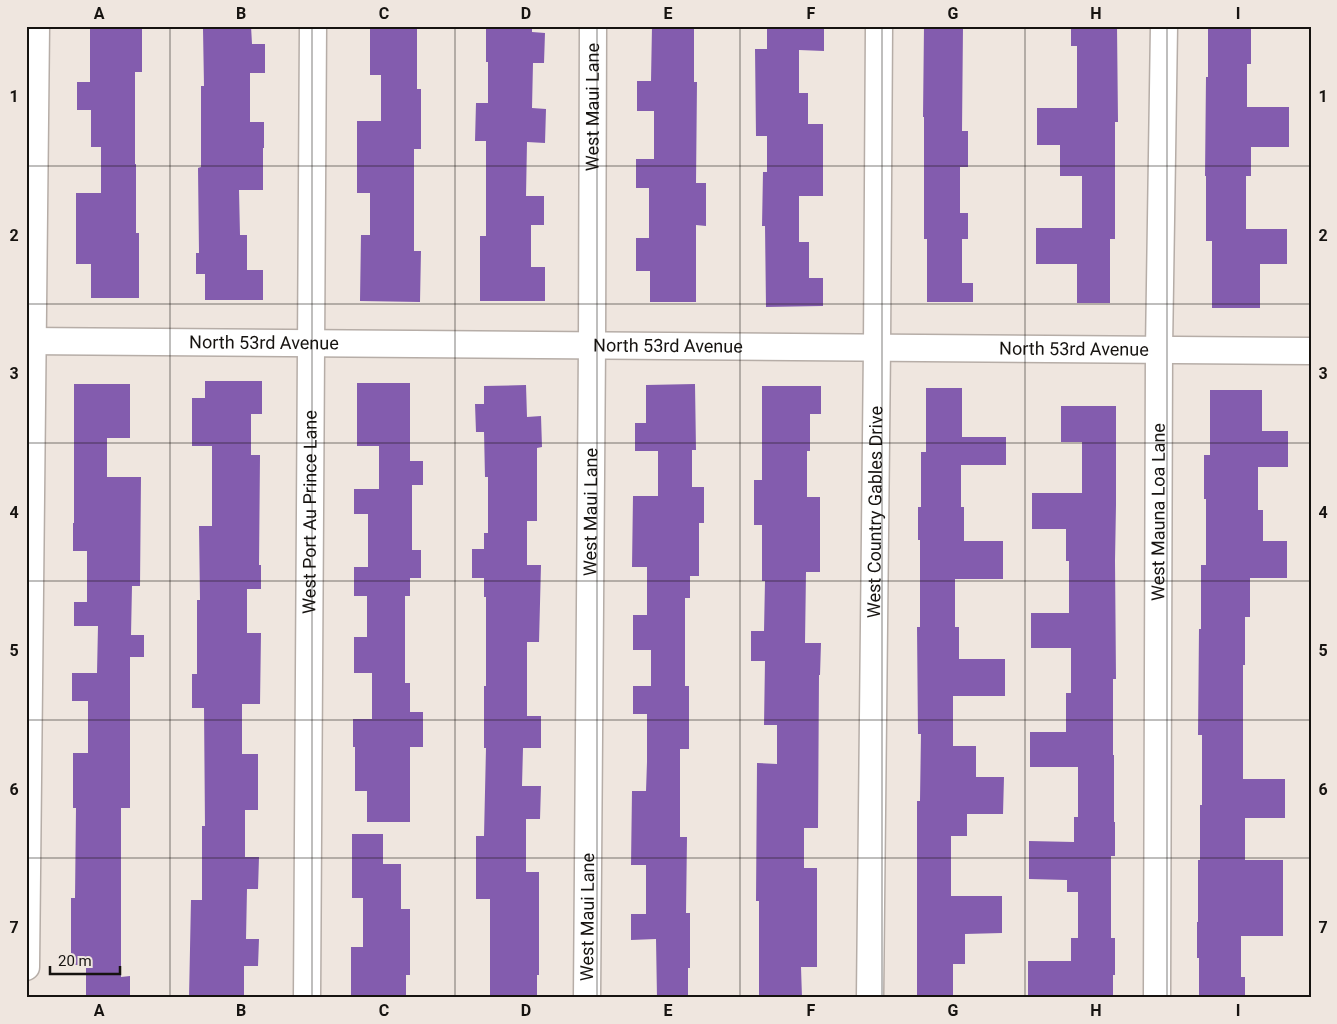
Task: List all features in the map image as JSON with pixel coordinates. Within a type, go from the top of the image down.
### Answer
[{"type":"street","points":[[26,967],[30,341],[36,26]]},
{"type":"street","name":"West Port Au Prince Lane","points":[[306,998],[312,26]]},
{"type":"street","name":"West Maui Lane","points":[[587,998],[593,26]]},
{"type":"street","name":"West Country Gables Drive","points":[[870,998],[879,26]]},
{"type":"street","name":"West Mauna Loa Lane","points":[[1157,998],[1159,349],[1164,26]]},
{"type":"street","name":"North 53rd Avenue","points":[[30,341],[1311,350]]},
{"type":"building","points":[[90,26],[142,26],[142,72],[135,72],[136,233],[139,233],[139,298],[91,298],[91,264],[76,264],[76,193],[101,193],[101,147],[91,147],[91,110],[77,110],[77,82],[90,82]]},
{"type":"building","points":[[208,26],[251,26],[252,44],[265,44],[265,73],[250,73],[250,122],[264,122],[263,190],[239,190],[240,235],[247,235],[247,270],[263,270],[263,300],[205,300],[205,274],[196,274],[196,253],[199,253],[198,168],[201,167],[201,86],[204,86],[203,29],[208,29]]},
{"type":"building","points":[[370,26],[417,26],[417,89],[421,89],[421,149],[414,149],[414,251],[421,251],[420,302],[360,301],[361,235],[370,235],[370,193],[357,193],[357,121],[381,121],[381,75],[370,75]]},
{"type":"building","points":[[486,26],[532,26],[532,32],[545,33],[544,63],[533,63],[532,108],[546,109],[545,143],[527,142],[526,196],[544,196],[544,225],[531,225],[531,267],[545,267],[545,301],[480,301],[480,236],[486,236],[486,141],[475,141],[476,103],[488,103]]},
{"type":"building","points":[[652,26],[694,26],[694,82],[697,82],[696,183],[706,183],[706,226],[696,225],[696,302],[650,302],[650,271],[636,271],[636,238],[649,238],[649,188],[636,188],[636,159],[654,159],[654,111],[637,111],[637,81],[651,81]]},
{"type":"building","points":[[767,26],[824,26],[824,51],[799,50],[799,93],[808,93],[808,124],[823,124],[823,196],[799,196],[799,242],[809,242],[809,278],[823,278],[823,306],[766,307],[765,226],[762,226],[763,172],[767,172],[767,136],[756,136],[755,49],[767,49]]},
{"type":"building","points":[[924,26],[963,26],[962,131],[968,131],[968,167],[960,167],[960,213],[968,213],[968,239],[962,239],[962,283],[973,283],[973,302],[927,302],[927,239],[924,239]]},
{"type":"building","points":[[1071,26],[1117,26],[1118,122],[1115,122],[1115,239],[1110,239],[1110,303],[1077,303],[1077,264],[1036,264],[1036,228],[1082,228],[1082,176],[1060,176],[1060,145],[1037,145],[1037,108],[1077,108],[1077,46],[1071,46]]},
{"type":"building","points":[[1208,26],[1251,26],[1251,64],[1247,64],[1247,107],[1289,107],[1289,147],[1251,147],[1251,176],[1246,176],[1246,229],[1287,229],[1287,264],[1260,264],[1260,308],[1212,308],[1212,241],[1206,241],[1205,176]]},
{"type":"building","points":[[205,381],[262,381],[262,414],[251,414],[251,455],[260,455],[259,565],[261,565],[261,589],[247,589],[247,633],[261,633],[260,704],[242,704],[242,754],[258,754],[258,810],[245,810],[245,857],[259,857],[258,889],[247,889],[246,939],[259,939],[258,966],[244,966],[244,998],[189,998],[191,900],[202,900],[202,826],[205,826],[204,708],[192,708],[192,674],[197,674],[197,600],[200,600],[199,526],[212,526],[212,446],[192,446],[192,398],[205,398]]},
{"type":"building","points":[[357,383],[410,383],[410,461],[423,461],[423,485],[412,485],[412,550],[421,550],[421,578],[410,578],[410,596],[405,596],[405,683],[410,683],[410,712],[423,712],[423,747],[410,747],[410,822],[367,822],[367,791],[355,791],[353,719],[372,719],[372,673],[354,673],[354,637],[367,637],[367,596],[354,596],[354,567],[368,567],[368,514],[354,514],[354,489],[379,489],[379,446],[357,446]]},
{"type":"building","points":[[74,384],[130,384],[130,438],[107,438],[107,477],[141,477],[140,586],[132,586],[131,635],[144,635],[144,657],[130,657],[130,808],[121,808],[121,977],[130,976],[130,998],[86,998],[86,965],[71,965],[71,898],[75,898],[76,808],[73,808],[73,753],[88,753],[88,701],[72,701],[72,673],[97,673],[98,626],[74,626],[74,602],[87,602],[87,551],[73,551]]},
{"type":"building","points":[[695,384],[696,450],[692,450],[692,487],[704,487],[704,523],[699,523],[699,576],[690,576],[690,598],[685,598],[685,686],[689,686],[689,749],[680,749],[680,837],[687,837],[686,913],[690,913],[690,968],[688,968],[688,998],[657,998],[656,939],[631,940],[631,914],[646,914],[646,865],[631,865],[632,791],[646,791],[647,714],[633,714],[633,686],[651,686],[651,650],[633,650],[633,615],[647,615],[647,567],[632,567],[633,496],[658,496],[658,451],[635,451],[635,423],[646,423],[646,385]]},
{"type":"building","points":[[526,385],[527,417],[541,416],[542,447],[537,448],[537,521],[527,521],[527,565],[541,565],[539,642],[527,642],[527,716],[541,716],[541,748],[523,748],[522,786],[541,786],[540,819],[526,819],[526,872],[539,872],[539,975],[537,975],[537,998],[490,998],[490,899],[476,899],[476,836],[484,836],[486,597],[484,597],[484,578],[472,578],[472,549],[484,549],[484,533],[488,533],[488,477],[485,477],[484,432],[476,432],[475,404],[484,404],[484,386]]},
{"type":"building","points":[[762,386],[821,386],[821,414],[810,414],[810,451],[807,451],[807,497],[820,497],[820,572],[806,572],[805,643],[821,643],[818,828],[804,828],[804,868],[817,868],[817,967],[801,967],[802,998],[759,998],[759,901],[756,901],[757,763],[777,764],[777,725],[764,725],[765,661],[751,661],[751,631],[764,631],[765,581],[762,581],[762,525],[754,525],[754,480],[762,480]]},
{"type":"building","points":[[926,388],[962,388],[962,437],[1006,437],[1006,465],[961,465],[961,507],[964,507],[964,541],[1003,541],[1003,579],[955,579],[955,627],[959,627],[959,659],[1005,659],[1005,696],[953,696],[953,746],[976,746],[976,777],[1004,777],[1003,814],[967,814],[967,836],[951,836],[951,896],[1002,896],[1002,933],[965,934],[965,964],[953,964],[953,998],[917,998],[917,801],[920,801],[921,734],[918,734],[917,627],[920,627],[920,540],[918,540],[918,507],[921,507],[921,452],[926,452]]},
{"type":"building","points":[[1210,390],[1262,390],[1262,431],[1288,431],[1288,467],[1258,467],[1258,510],[1263,510],[1263,541],[1287,541],[1287,578],[1250,578],[1250,617],[1245,617],[1245,665],[1243,665],[1243,779],[1285,779],[1285,818],[1245,818],[1245,860],[1283,860],[1283,936],[1241,936],[1241,977],[1245,977],[1245,998],[1199,998],[1197,922],[1200,805],[1202,805],[1202,735],[1198,735],[1199,629],[1201,629],[1201,565],[1206,565],[1204,455],[1210,455]]},
{"type":"building","points":[[1061,406],[1116,406],[1116,679],[1113,679],[1115,856],[1111,856],[1111,938],[1115,938],[1113,998],[1028,998],[1028,961],[1071,961],[1071,938],[1078,938],[1078,892],[1067,892],[1067,880],[1029,879],[1029,841],[1074,842],[1074,817],[1078,817],[1078,767],[1030,767],[1030,732],[1066,732],[1066,693],[1071,693],[1071,648],[1031,648],[1031,613],[1069,613],[1069,561],[1066,561],[1066,529],[1032,529],[1032,493],[1082,493],[1082,442],[1061,442]]},
{"type":"building","points":[[352,834],[383,834],[383,864],[401,864],[401,909],[410,909],[410,975],[406,975],[406,998],[351,998],[351,947],[363,947],[363,898],[352,898]]}]
